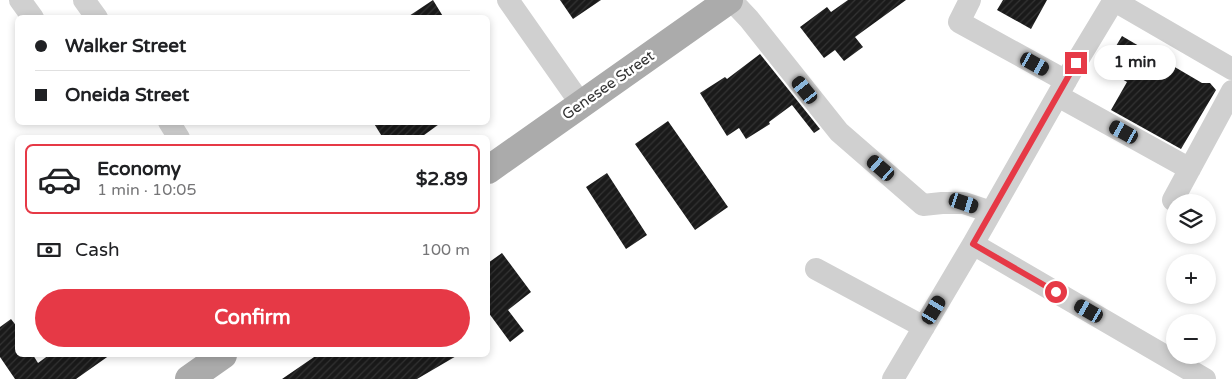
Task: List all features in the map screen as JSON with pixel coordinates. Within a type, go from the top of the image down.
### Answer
[{"type":"main road","name":"Genesee Street","points":[[490,169],[730,0]]},
{"type":"main road","points":[[189,379],[220,357]]},
{"type":"street","points":[[20,0],[31,15]]},
{"type":"street","points":[[84,0],[95,15]]},
{"type":"street","points":[[508,0],[581,104]]},
{"type":"street","points":[[730,0],[749,19],[839,132],[923,205],[964,203],[991,212]]},
{"type":"street","points":[[970,0],[959,22],[1190,169]]},
{"type":"street","points":[[893,379],[1113,0],[1232,69]]},
{"type":"street","points":[[1176,194],[1232,91]]},
{"type":"street","points":[[973,244],[1205,379]]},
{"type":"street","points":[[816,269],[924,327]]},
{"type":"building","points":[[433,0],[442,15],[410,15]]},
{"type":"building","points":[[560,0],[601,0],[573,19]]},
{"type":"building","points":[[848,0],[906,0],[855,37],[863,47],[844,61],[835,50],[824,58],[800,27],[827,7],[831,12]]},
{"type":"building","points":[[1003,0],[1047,0],[1031,29],[997,10]]},
{"type":"building","points":[[1122,36],[1202,83],[1210,83],[1216,90],[1181,149],[1111,110],[1127,82],[1103,68]]},
{"type":"building","points":[[760,54],[820,129],[814,133],[792,105],[769,122],[770,124],[746,139],[739,128],[727,136],[700,93],[725,77],[727,79]]},
{"type":"building","points":[[668,121],[728,207],[695,230],[635,144]]},
{"type":"building","points":[[375,125],[438,125],[424,135],[381,135]]},
{"type":"building","points":[[607,173],[647,235],[626,249],[586,187]]},
{"type":"building","points":[[502,253],[531,292],[508,310],[524,331],[510,342],[490,315],[490,262]]},
{"type":"building","points":[[11,319],[15,324],[15,357],[34,357],[38,363],[46,357],[107,357],[76,379],[15,379],[0,357],[0,327]]},
{"type":"building","points":[[314,357],[455,357],[417,379],[282,379]]},
{"type":"route","points":[[1056,292],[973,244],[1076,63]]}]
